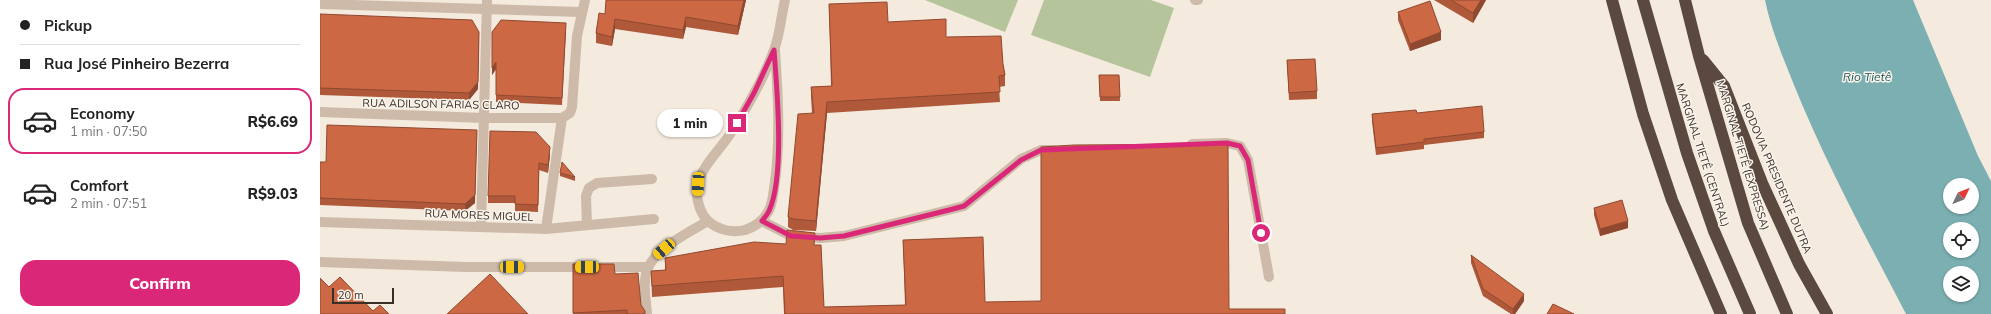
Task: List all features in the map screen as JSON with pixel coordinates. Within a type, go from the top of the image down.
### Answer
[{"type":"highway","points":[[1612,0],[1643,114],[1672,200],[1721,314]]},
{"type":"highway","name":"MARGINAL TIETÊ (CENTRAL)","points":[[1643,0],[1687,153],[1714,231],[1734,282],[1750,314]]},
{"type":"highway","name":"MARGINAL TIETÊ (EXPRESSA)","points":[[1685,0],[1699,56],[1748,223],[1787,314]]},
{"type":"highway","name":"RODOVIA PRESIDENTE DUTRA","points":[[1699,56],[1724,86],[1762,183],[1799,264],[1827,314]]},
{"type":"street","name":"RUA MORES MIGUEL","points":[[320,222],[546,229],[562,118],[570,113],[572,107],[578,36],[581,12],[585,0]]},
{"type":"street","points":[[774,50],[778,118],[776,177],[769,212],[762,221],[750,228],[738,232],[725,230],[708,221],[700,210],[697,197],[698,184],[703,172],[732,132],[754,93],[774,50],[785,0]]},
{"type":"street","points":[[320,4],[487,4],[581,12]]},
{"type":"street","points":[[481,227],[487,4]]},
{"type":"street","name":"RUA ADILSON FARIAS CLARO","points":[[320,112],[484,118],[562,118]]},
{"type":"street","points":[[1180,145],[1227,143],[1240,146],[1248,160],[1269,277]]},
{"type":"street","points":[[762,221],[791,236],[820,238],[844,236],[964,206],[1021,160],[1041,150],[1062,150]]},
{"type":"street","points":[[587,225],[586,196],[589,188],[597,183],[652,179]]},
{"type":"street","points":[[546,229],[654,219]]},
{"type":"street","points":[[647,314],[645,283],[648,268],[658,255],[671,244],[708,221]]},
{"type":"street","points":[[320,262],[466,267],[648,268]]},
{"type":"green space","points":[[925,0],[1018,0],[1005,32]]},
{"type":"green space","points":[[1044,0],[1151,0],[1174,8],[1150,77],[1031,35]]},
{"type":"water","name":"Rio Tietê","points":[[1765,0],[1913,0],[1978,156],[1991,181],[1991,314],[1906,314],[1847,201],[1820,144],[1806,114],[1774,33]]},
{"type":"building","points":[[606,0],[744,0],[738,26],[686,17],[683,30],[615,19],[612,37],[596,33],[599,13],[605,14]]},
{"type":"building","points":[[1451,0],[1481,0],[1473,13]]},
{"type":"building","points":[[1430,1],[1441,32],[1410,44],[1398,12]]},
{"type":"building","points":[[887,2],[888,22],[946,19],[946,37],[1001,36],[1005,75],[999,76],[1000,92],[827,102],[816,221],[793,219],[788,217],[798,114],[814,113],[811,87],[832,86],[829,4]]},
{"type":"building","points":[[320,14],[472,20],[479,32],[478,82],[469,93],[320,88]]},
{"type":"building","points":[[501,20],[566,23],[562,98],[496,95],[496,62],[492,68],[492,32]]},
{"type":"building","points":[[1315,59],[1317,91],[1289,93],[1287,60]]},
{"type":"building","points":[[1099,75],[1119,75],[1120,97],[1100,97]]},
{"type":"building","points":[[1482,106],[1484,132],[1424,139],[1424,142],[1376,148],[1372,114],[1416,110],[1417,113]]},
{"type":"building","points":[[327,125],[477,130],[475,195],[465,204],[320,198],[320,162],[326,162]]},
{"type":"building","points":[[490,131],[536,132],[550,147],[548,165],[539,163],[538,205],[515,204],[515,196],[488,196]]},
{"type":"building","points":[[1228,144],[1229,309],[1285,309],[1285,314],[785,314],[783,276],[652,286],[651,271],[666,270],[665,258],[754,242],[786,244],[787,230],[815,233],[814,245],[821,245],[824,307],[906,305],[903,240],[983,237],[985,302],[1041,301],[1041,147],[1074,145]]},
{"type":"building","points":[[562,162],[575,177],[560,173]]},
{"type":"building","points":[[1622,200],[1628,221],[1600,229],[1594,208]]},
{"type":"building","points":[[1471,255],[1524,294],[1513,309],[1483,289]]},
{"type":"building","points":[[573,264],[614,264],[615,274],[638,273],[641,305],[645,311],[645,314],[627,314],[627,310],[573,313]]},
{"type":"building","points":[[490,274],[528,314],[447,314]]},
{"type":"building","points":[[340,277],[373,311],[380,305],[389,314],[320,314],[320,278],[329,287]]},
{"type":"building","points":[[1553,304],[1574,314],[1547,314]]},
{"type":"route","points":[[737,123],[754,93],[774,50],[778,118],[776,177],[769,212],[762,221],[791,236],[820,238],[844,236],[964,206],[1021,160],[1041,150],[1227,143],[1240,146],[1248,160],[1261,233]]}]
